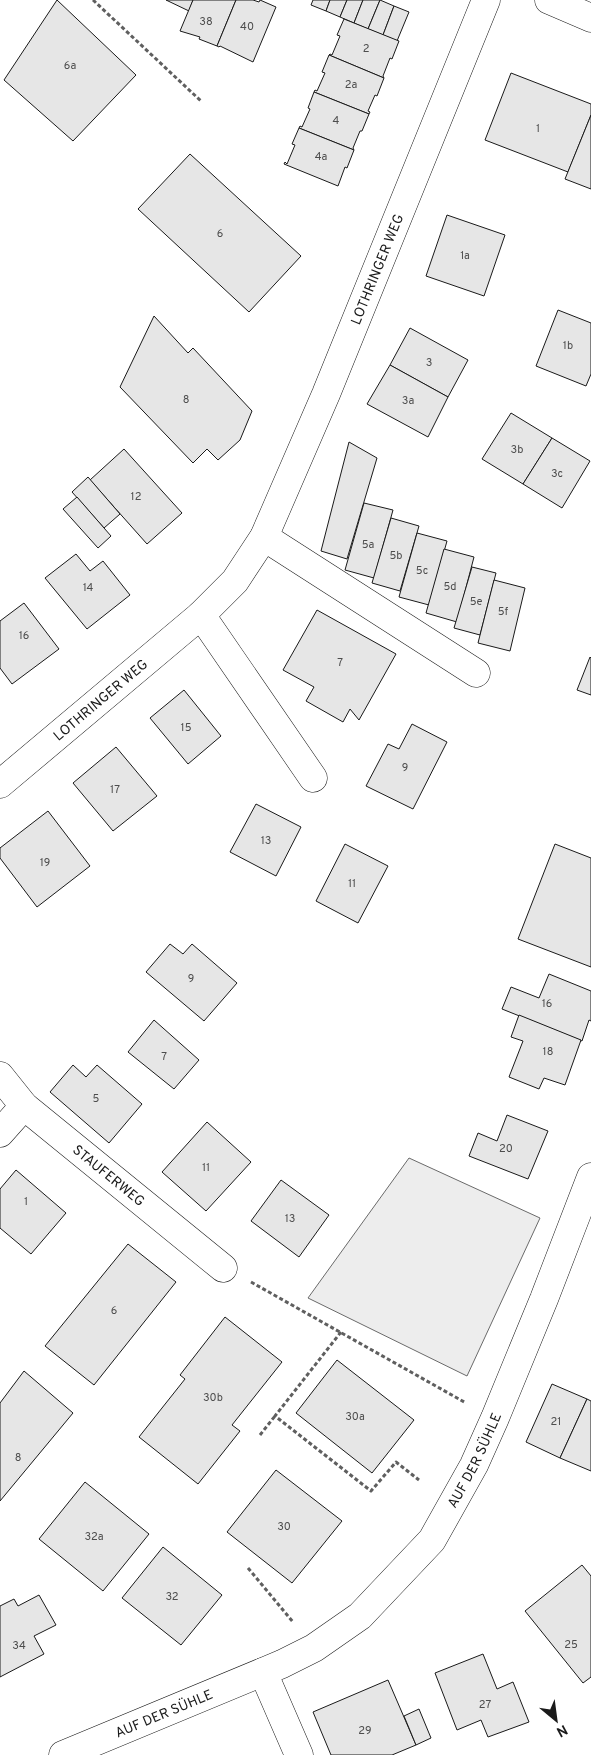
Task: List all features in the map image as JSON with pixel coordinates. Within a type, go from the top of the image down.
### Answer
[{"type":"street","name":"LOTHRINGER WEG","points":[[0,784],[202,615],[235,581],[264,537],[326,394],[486,0]]},
{"type":"street","points":[[549,0],[591,18]]},
{"type":"street","points":[[264,537],[476,673]]},
{"type":"street","points":[[202,615],[313,778]]},
{"type":"street","name":"STAUFERWEG","points":[[0,1076],[24,1106],[223,1268]]},
{"type":"street","points":[[0,1133],[24,1106]]},
{"type":"street","name":"AUF DER SÜHLE","points":[[63,1755],[282,1664],[314,1648],[360,1616],[432,1540],[474,1466],[544,1299],[591,1177]]},
{"type":"street","points":[[263,1672],[299,1755]]},
{"type":"path","points":[[93,0],[202,102]]},
{"type":"path","points":[[223,1268],[495,1418]]},
{"type":"path","points":[[260,1435],[341,1332]]},
{"type":"path","points":[[274,1416],[371,1491],[396,1462],[419,1480]]},
{"type":"path","points":[[248,1568],[314,1648]]},
{"type":"shaded area","points":[[409,1158],[540,1218],[467,1376],[308,1298]]},
{"type":"building","points":[[57,0],[136,75],[73,141],[4,80]]},
{"type":"building","points":[[166,0],[193,0],[189,11]]},
{"type":"building","points":[[193,0],[236,0],[217,46],[199,39],[200,37],[180,31]]},
{"type":"building","points":[[236,0],[259,2],[260,0],[276,7],[253,62],[217,46]]},
{"type":"building","points":[[313,0],[330,0],[326,11],[311,5]]},
{"type":"building","points":[[330,0],[347,0],[340,17],[326,11]]},
{"type":"building","points":[[347,0],[363,0],[354,23],[340,17]]},
{"type":"building","points":[[363,0],[380,0],[368,29],[354,23]]},
{"type":"building","points":[[380,0],[394,6],[383,35],[368,29]]},
{"type":"building","points":[[394,6],[409,12],[397,41],[383,35]]},
{"type":"building","points":[[344,19],[399,41],[392,59],[390,58],[383,76],[384,78],[329,55],[332,55],[340,36],[337,35]]},
{"type":"building","points":[[329,55],[384,78],[377,96],[375,95],[368,111],[370,112],[369,114],[314,92],[315,90],[317,91],[325,73],[322,72]]},
{"type":"building","points":[[511,73],[591,104],[591,115],[568,172],[485,140]]},
{"type":"building","points":[[314,92],[369,114],[362,131],[360,131],[353,148],[354,150],[299,128],[300,126],[302,127],[310,109],[308,108]]},
{"type":"building","points":[[591,115],[591,189],[565,179]]},
{"type":"building","points":[[299,128],[354,150],[338,186],[284,164],[285,162],[287,164],[295,145],[292,144]]},
{"type":"building","points":[[190,154],[301,256],[249,312],[138,209]]},
{"type":"building","points":[[447,215],[505,235],[484,296],[426,276]]},
{"type":"building","points":[[558,310],[591,323],[591,374],[586,386],[536,366]]},
{"type":"building","points":[[154,316],[188,353],[193,348],[252,411],[240,440],[218,460],[207,449],[193,463],[120,387]]},
{"type":"building","points":[[410,328],[468,360],[448,397],[390,365]]},
{"type":"building","points":[[390,365],[448,397],[428,437],[367,404]]},
{"type":"building","points":[[511,413],[552,438],[523,484],[482,459]]},
{"type":"building","points":[[552,438],[590,461],[562,508],[523,484]]},
{"type":"building","points":[[349,442],[377,458],[347,559],[321,551]]},
{"type":"building","points":[[124,449],[182,513],[147,544],[90,480]]},
{"type":"building","points":[[88,477],[120,514],[104,528],[72,492]]},
{"type":"building","points":[[77,497],[111,536],[98,548],[63,509]]},
{"type":"building","points":[[364,503],[393,510],[374,578],[345,570]]},
{"type":"building","points":[[391,518],[419,526],[400,591],[372,583]]},
{"type":"building","points":[[417,533],[447,541],[429,605],[399,597]]},
{"type":"building","points":[[444,549],[474,557],[457,622],[426,613]]},
{"type":"building","points":[[76,554],[90,571],[103,561],[130,595],[87,629],[45,578]]},
{"type":"building","points":[[472,567],[496,573],[480,635],[454,628]]},
{"type":"building","points":[[494,580],[525,588],[510,651],[478,643]]},
{"type":"building","points":[[24,603],[59,649],[12,684],[0,668],[0,621]]},
{"type":"building","points":[[317,610],[396,654],[359,720],[350,709],[343,722],[306,701],[314,687],[283,670]]},
{"type":"building","points":[[591,658],[591,695],[577,690]]},
{"type":"building","points":[[184,690],[221,736],[188,764],[150,718]]},
{"type":"building","points":[[412,724],[447,742],[413,809],[366,786],[388,744],[399,749]]},
{"type":"building","points":[[116,747],[157,796],[113,831],[73,783]]},
{"type":"building","points":[[256,804],[301,827],[276,876],[230,852]]},
{"type":"building","points":[[48,811],[90,866],[37,907],[0,858],[0,848]]},
{"type":"building","points":[[345,844],[388,866],[358,923],[316,901]]},
{"type":"building","points":[[555,844],[591,858],[591,967],[518,939]]},
{"type":"building","points":[[170,944],[183,954],[192,944],[237,983],[204,1021],[146,972]]},
{"type":"building","points":[[549,974],[591,991],[591,1021],[589,1020],[582,1041],[502,1009],[511,987],[539,998]]},
{"type":"building","points":[[519,1015],[581,1040],[565,1085],[544,1078],[539,1089],[509,1077],[523,1041],[511,1037]]},
{"type":"building","points":[[154,1020],[199,1060],[174,1089],[128,1052]]},
{"type":"building","points":[[73,1065],[86,1077],[97,1065],[142,1104],[109,1143],[50,1092]]},
{"type":"building","points":[[507,1115],[548,1131],[528,1179],[469,1156],[478,1133],[497,1141]]},
{"type":"building","points":[[207,1122],[251,1162],[206,1211],[162,1172]]},
{"type":"building","points":[[16,1170],[66,1213],[31,1254],[0,1228],[0,1189]]},
{"type":"building","points":[[281,1180],[329,1215],[299,1257],[251,1221]]},
{"type":"building","points":[[128,1244],[176,1282],[94,1385],[45,1346]]},
{"type":"building","points":[[225,1317],[282,1362],[232,1425],[240,1431],[198,1484],[139,1437],[185,1379],[180,1375]]},
{"type":"building","points":[[337,1360],[414,1420],[372,1473],[296,1413]]},
{"type":"building","points":[[24,1371],[73,1413],[0,1501],[0,1403]]},
{"type":"building","points":[[552,1384],[587,1399],[560,1458],[526,1442]]},
{"type":"building","points":[[587,1399],[591,1401],[591,1471],[560,1458]]},
{"type":"building","points":[[276,1470],[342,1521],[292,1583],[227,1532]]},
{"type":"building","points":[[85,1482],[149,1534],[103,1591],[39,1539]]},
{"type":"building","points":[[163,1547],[222,1595],[181,1645],[122,1598]]},
{"type":"building","points":[[582,1565],[591,1576],[591,1677],[583,1683],[525,1611]]},
{"type":"building","points":[[39,1595],[56,1625],[34,1636],[44,1654],[0,1677],[0,1606],[14,1599],[18,1606]]},
{"type":"building","points":[[483,1654],[497,1689],[513,1682],[529,1722],[488,1737],[481,1720],[457,1730],[435,1673]]},
{"type":"building","points":[[388,1680],[416,1745],[392,1755],[331,1755],[313,1712]]},
{"type":"building","points":[[419,1709],[431,1738],[416,1745],[404,1716]]}]
